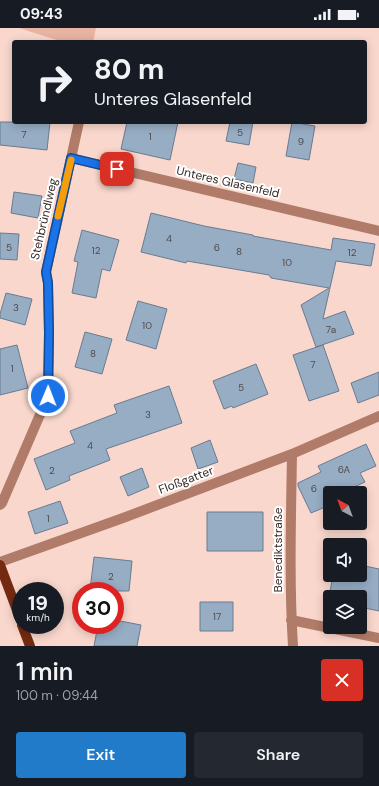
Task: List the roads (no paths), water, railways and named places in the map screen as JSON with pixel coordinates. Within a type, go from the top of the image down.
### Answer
[{"type":"main road","points":[[0,564],[12,597]]},
{"type":"main road","points":[[25,634],[30,646]]},
{"type":"street","name":"Stehbründlweg","points":[[0,505],[48,396],[49,333],[48,283],[46,272],[79,124]]},
{"type":"street","name":"Unteres Glasenfeld","points":[[71,158],[379,231]]},
{"type":"street","name":"Floßgatter","points":[[0,564],[292,454],[379,416]]},
{"type":"street","name":"Benediktstraße","points":[[292,454],[291,620],[293,646]]},
{"type":"street","points":[[291,620],[379,638]]}]
